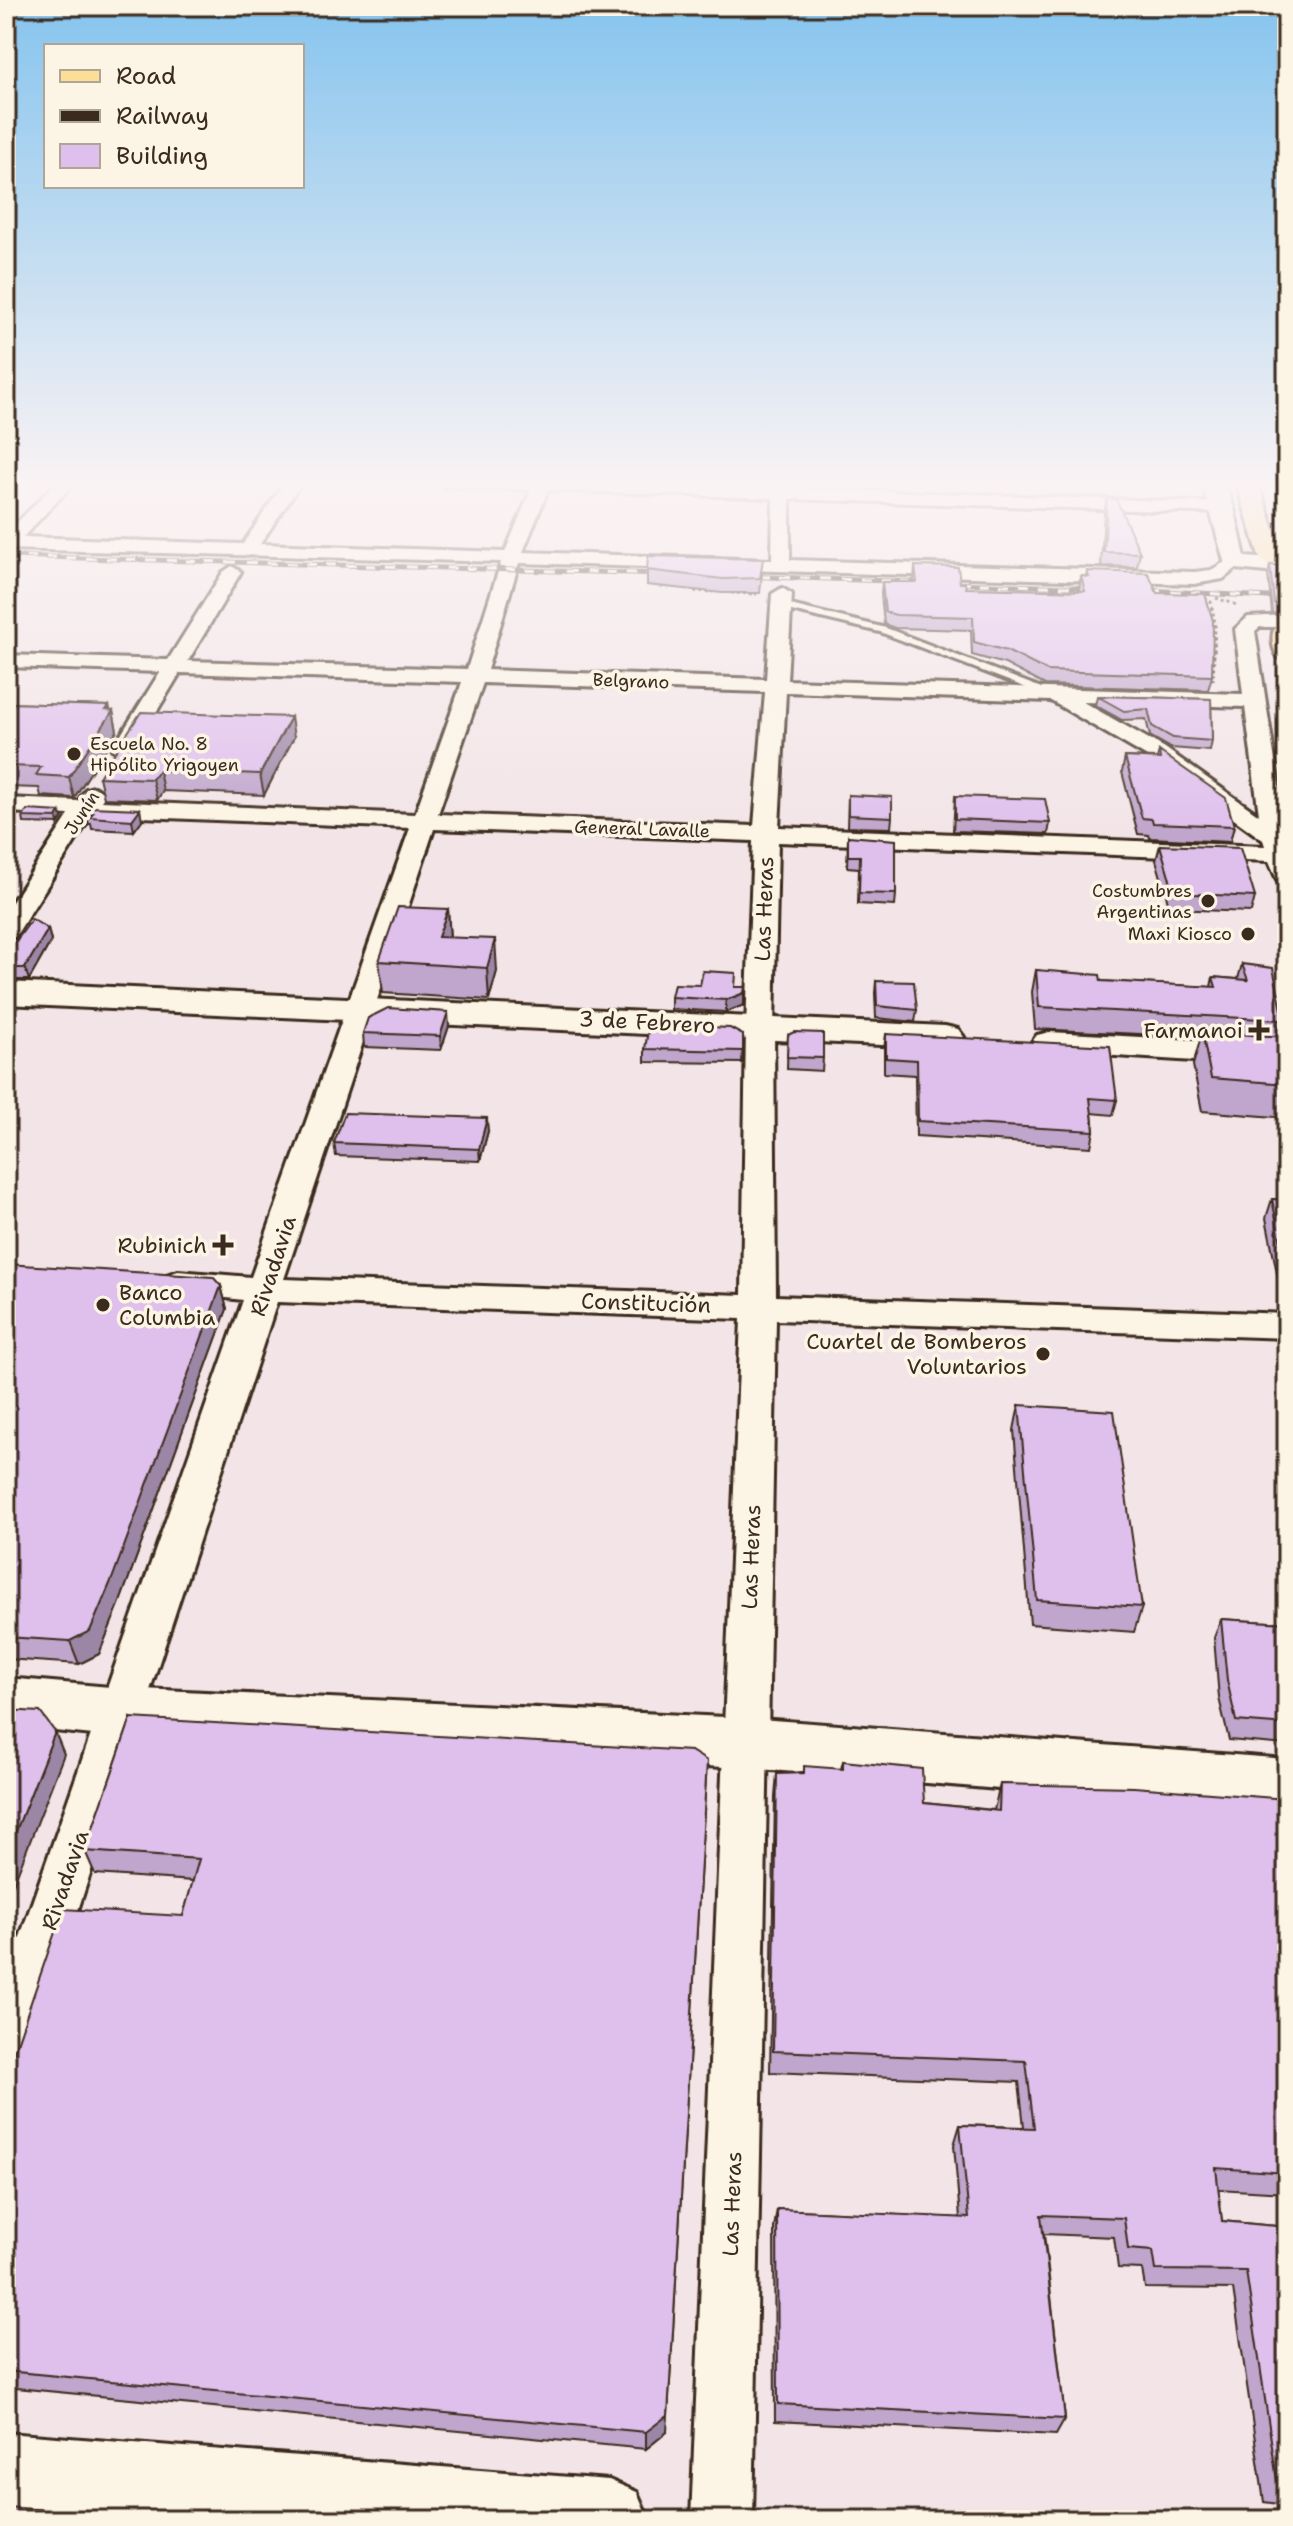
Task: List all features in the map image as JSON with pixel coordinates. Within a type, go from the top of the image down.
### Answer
[{"type":"street","name":"Junín","points":[[6,931],[176,667],[216,600]]},
{"type":"street","name":"Rivadavia","points":[[6,2051],[499,600]]},
{"type":"street","name":"Las Heras","points":[[722,2520],[759,1307],[760,1027],[766,834],[782,600]]},
{"type":"street","points":[[1282,856],[1245,629],[1255,621],[1286,634]]},
{"type":"street","name":"Belgrano","points":[[6,661],[1256,701]]},
{"type":"street","points":[[1052,694],[1157,753],[1282,856]]},
{"type":"street","name":"General Lavalle","points":[[6,805],[1282,856]]},
{"type":"street","name":"3 de Febrero","points":[[6,993],[359,1007],[1287,1056]]},
{"type":"street","name":"Constitución","points":[[143,1280],[265,1290],[1287,1326]]},
{"type":"street","points":[[6,1702],[122,1713],[746,1743],[1287,1786]]},
{"type":"street","points":[[6,2472],[609,2520]]},
{"type":"lane","points":[[787,600],[926,644],[1052,694]]},
{"type":"path","points":[[1207,600],[1211,602],[1215,624],[1213,700]]},
{"type":"building","points":[[884,600],[1207,600],[1213,621],[1212,676],[1047,671],[1007,651],[974,642],[973,617],[885,612]]},
{"type":"building","points":[[1274,600],[1287,600],[1287,604],[1274,603]]},
{"type":"building","points":[[1097,696],[1211,699],[1212,741],[1173,738],[1152,726],[1148,709],[1124,711]]},
{"type":"building","points":[[6,703],[109,706],[106,710],[113,711],[69,777],[36,775],[41,767],[6,766]]},
{"type":"building","points":[[141,712],[291,717],[260,774],[159,770],[152,779],[99,777]]},
{"type":"building","points":[[1159,751],[1226,798],[1234,826],[1153,823],[1152,819],[1142,818],[1125,757],[1160,759]]},
{"type":"building","points":[[848,795],[892,797],[892,817],[848,815]]},
{"type":"building","points":[[955,796],[1045,799],[1050,823],[955,819]]},
{"type":"building","points":[[90,807],[140,809],[132,820],[89,817],[93,813],[86,813]]},
{"type":"building","points":[[27,810],[60,812],[57,818],[23,817]]},
{"type":"building","points":[[848,836],[896,840],[896,894],[859,893],[860,856],[848,856]]},
{"type":"building","points":[[1160,845],[1240,848],[1255,897],[1174,893]]},
{"type":"building","points":[[398,907],[448,909],[438,937],[495,939],[487,968],[379,961]]},
{"type":"building","points":[[32,919],[48,929],[25,968],[6,968],[6,955]]},
{"type":"building","points":[[1242,964],[1273,968],[1282,1010],[1281,1020],[1039,1007],[1036,970],[1100,975],[1101,981],[1216,987],[1213,977],[1248,980]]},
{"type":"building","points":[[703,971],[736,973],[735,987],[745,987],[744,993],[726,1000],[671,997],[674,984],[700,985]]},
{"type":"building","points":[[876,981],[914,982],[917,1010],[877,1006]]},
{"type":"building","points":[[388,1008],[448,1012],[440,1036],[363,1033],[368,1018]]},
{"type":"building","points":[[649,1024],[730,1028],[743,1035],[743,1051],[645,1049]]},
{"type":"building","points":[[794,1032],[823,1033],[823,1058],[787,1057],[788,1035]]},
{"type":"building","points":[[1202,1032],[1287,1037],[1287,1084],[1211,1078]]},
{"type":"building","points":[[886,1034],[1110,1046],[1117,1100],[1090,1098],[1094,1131],[918,1121],[917,1060],[886,1058]]},
{"type":"building","points":[[345,1113],[487,1118],[479,1149],[334,1143]]},
{"type":"building","points":[[1272,1199],[1287,1200],[1287,1273]]},
{"type":"building","points":[[6,1264],[213,1277],[221,1286],[90,1631],[70,1641],[6,1637]]},
{"type":"building","points":[[1019,1405],[1114,1411],[1142,1607],[1037,1600]]},
{"type":"building","points":[[1221,1619],[1287,1623],[1287,1725],[1236,1721],[1227,1680]]},
{"type":"building","points":[[6,1710],[40,1712],[55,1732],[6,1856]]},
{"type":"building","points":[[131,1718],[691,1751],[707,1761],[668,2415],[646,2432],[6,2371],[6,2075],[63,1909],[183,1916],[199,1859],[85,1851]]},
{"type":"building","points":[[843,1761],[922,1769],[924,1803],[999,1811],[1000,1784],[1134,1787],[1287,1799],[1287,2173],[1216,2168],[1222,2221],[1287,2227],[1287,2488],[1278,2487],[1246,2271],[1156,2270],[1153,2251],[1128,2249],[1124,2218],[1041,2215],[1065,2419],[778,2404],[777,2209],[969,2218],[960,2125],[1034,2128],[1026,2061],[773,2051],[777,1774],[804,1773],[804,1766],[843,1769]]},
{"type":"building","points":[[6,2507],[180,2520],[6,2520]]},
{"type":"place","name":"Escuela No. 8 Hipólito Yrigoyen","points":[[74,754]]},
{"type":"place","name":"Costumbres Argentinas","points":[[1208,901]]},
{"type":"place","name":"Maxi Kiosco","points":[[1248,934]]},
{"type":"place","name":"Farmanoi","points":[[1259,1030]]},
{"type":"place","name":"Rubinich","points":[[223,1245]]},
{"type":"place","name":"Banco Columbia","points":[[103,1305]]},
{"type":"place","name":"Cuartel de Bomberos Voluntarios","points":[[1043,1354]]}]
